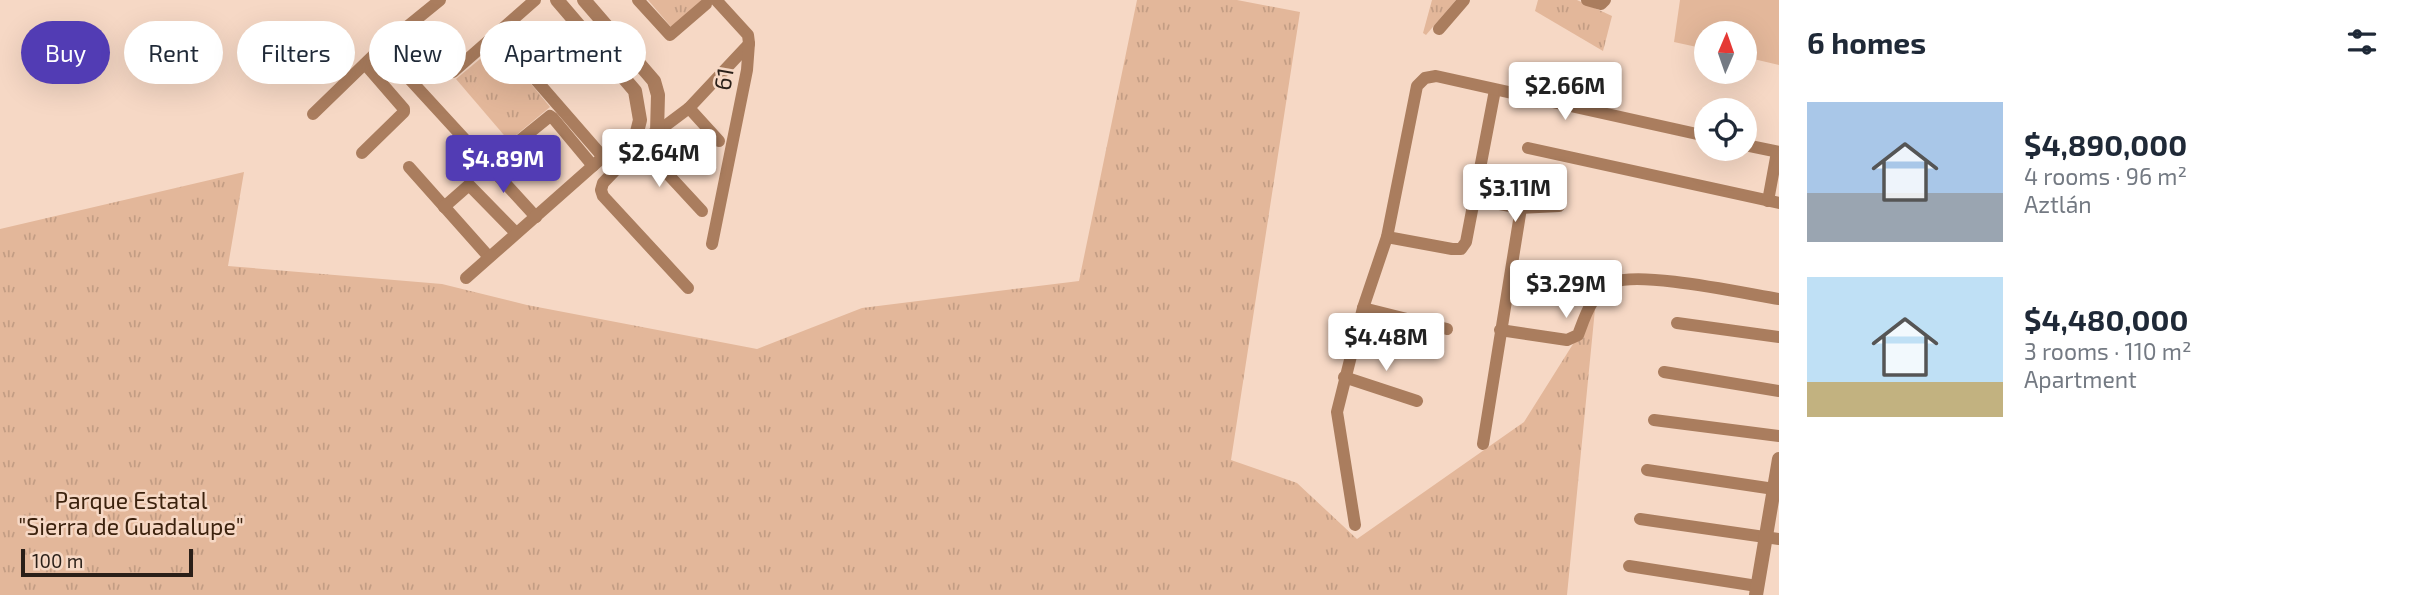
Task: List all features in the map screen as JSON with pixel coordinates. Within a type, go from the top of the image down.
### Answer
[{"type":"street","points":[[414,21],[440,0]]},
{"type":"street","points":[[511,21],[535,0]]},
{"type":"street","points":[[558,0],[635,91],[640,120],[638,138],[603,183],[603,196],[688,289]]},
{"type":"street","points":[[584,0],[654,81],[658,95],[657,132]]},
{"type":"street","points":[[466,278],[603,157],[638,138],[657,132],[690,108],[749,43],[748,35],[711,2],[670,35],[638,0]]},
{"type":"street","points":[[1439,29],[1464,0]]},
{"type":"street","points":[[1587,0],[1601,4],[1605,0]]},
{"type":"street","name":"61","points":[[712,244],[747,70],[749,43]]},
{"type":"street","points":[[466,61],[480,48]]},
{"type":"street","points":[[313,114],[369,60]]},
{"type":"street","points":[[362,153],[404,112],[365,64]]},
{"type":"street","points":[[1355,525],[1337,412],[1363,308],[1387,237],[1417,86],[1425,78],[1436,76],[1694,133]]},
{"type":"street","points":[[414,84],[537,217]]},
{"type":"street","points":[[539,84],[603,157]]},
{"type":"street","points":[[1387,237],[1461,249],[1466,242],[1495,90]]},
{"type":"street","points":[[690,108],[719,141]]},
{"type":"street","points":[[513,146],[550,116],[593,166]]},
{"type":"street","points":[[638,138],[702,211]]},
{"type":"street","points":[[1528,148],[1774,202],[1778,152],[1757,148]]},
{"type":"street","points":[[409,167],[489,257]]},
{"type":"street","points":[[444,207],[469,185],[516,233]]},
{"type":"street","points":[[1473,199],[1521,208],[1559,206]]},
{"type":"street","points":[[1483,444],[1521,208]]},
{"type":"street","points":[[1500,330],[1567,341],[1578,335],[1590,302],[1615,282],[1652,279],[1779,299]]},
{"type":"street","points":[[1363,308],[1447,329]]},
{"type":"street","points":[[1677,323],[1779,337]]},
{"type":"street","points":[[1664,372],[1779,391]]},
{"type":"street","points":[[1344,377],[1417,401]]},
{"type":"street","points":[[1654,420],[1779,436]]},
{"type":"street","points":[[1629,566],[1757,590],[1772,538],[1774,489],[1779,463]]},
{"type":"street","points":[[1647,470],[1774,489]]},
{"type":"street","points":[[1640,519],[1772,538]]},
{"type":"green space","points":[[648,0],[702,0],[672,28]]},
{"type":"green space","name":"Parque Estatal \"Sierra de Guadalupe\"","points":[[1137,0],[1237,0],[1300,12],[1231,460],[1297,483],[1357,539],[1524,422],[1595,309],[1567,595],[0,595],[0,229],[244,172],[228,266],[442,284],[527,305],[757,349],[862,308],[1079,281]]},
{"type":"green space","points":[[1432,0],[1456,0],[1426,35],[1423,33]]},
{"type":"green space","points":[[1538,0],[1577,0],[1612,16],[1603,51],[1535,11]]},
{"type":"green space","points":[[1680,0],[1779,0],[1779,65],[1757,60],[1757,21],[1694,21],[1694,46],[1674,42]]},
{"type":"green space","points":[[480,59],[480,84],[531,84],[550,107],[509,141],[460,84],[466,84],[466,71]]}]
